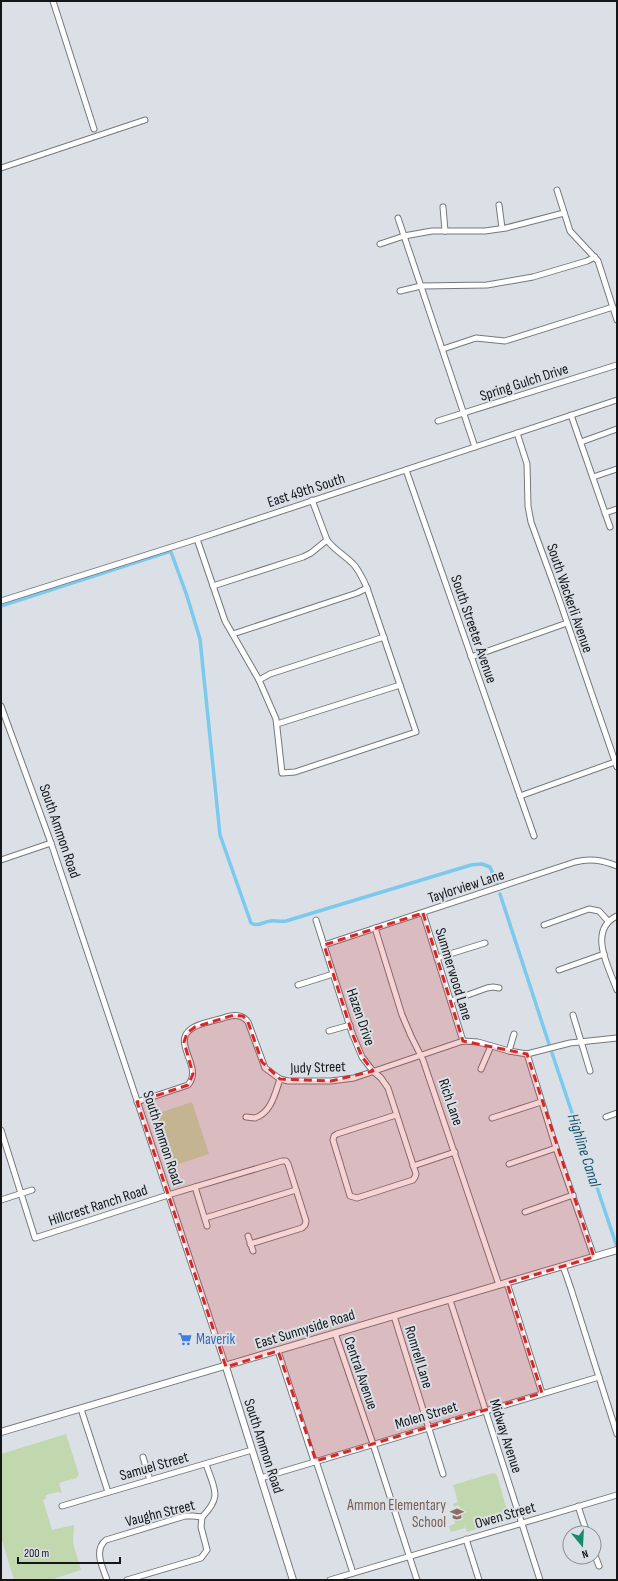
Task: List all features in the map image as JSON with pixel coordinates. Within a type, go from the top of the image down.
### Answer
[{"type":"main road","name":"East Sunnyside Road","points":[[1,1432],[617,1251]]},
{"type":"main road","name":"South Ammon Road","points":[[226,1367],[293,1580]]},
{"type":"street","points":[[53,1],[94,129]]},
{"type":"street","points":[[1,168],[145,120]]},
{"type":"street","points":[[557,190],[570,231],[598,261],[617,320]]},
{"type":"street","points":[[499,205],[502,228]]},
{"type":"street","points":[[443,207],[445,231]]},
{"type":"street","points":[[380,244],[404,236],[432,231],[485,231],[564,213]]},
{"type":"street","points":[[398,218],[475,447]]},
{"type":"street","points":[[400,291],[421,286],[487,285],[526,279],[595,257]]},
{"type":"street","points":[[443,349],[476,338],[505,341],[613,307]]},
{"type":"street","name":"Spring Gulch Drive","points":[[438,421],[617,365]]},
{"type":"street","name":"East 49th South","points":[[1,601],[617,400]]},
{"type":"street","points":[[571,415],[610,527]]},
{"type":"street","points":[[580,442],[617,429]]},
{"type":"street","name":"South Wackerli Avenue","points":[[517,433],[527,464],[528,506],[531,522],[616,765]]},
{"type":"street","points":[[593,477],[617,469]]},
{"type":"street","name":"South Streeter Avenue","points":[[406,470],[534,836]]},
{"type":"street","points":[[197,538],[220,609],[232,634],[259,680],[277,724],[282,773],[295,772],[416,732],[367,588],[361,575],[354,566],[327,540],[312,500]]},
{"type":"street","points":[[605,513],[617,509]]},
{"type":"street","points":[[213,586],[303,557],[311,553],[327,540]]},
{"type":"street","points":[[232,634],[358,593],[367,588]]},
{"type":"street","points":[[471,657],[566,622]]},
{"type":"street","points":[[259,680],[270,674],[384,637]]},
{"type":"street","points":[[277,724],[400,685]]},
{"type":"street","name":"South Ammon Road","points":[[1,706],[51,843],[226,1367]]},
{"type":"street","points":[[520,796],[616,765]]},
{"type":"street","points":[[1,860],[51,843]]},
{"type":"street","name":"Taylorview Lane","points":[[324,945],[575,862],[592,859],[602,860],[617,866]]},
{"type":"street","points":[[544,925],[589,909],[599,911],[608,921]]},
{"type":"street","name":"Summerwood Lane","points":[[423,913],[463,1041]]},
{"type":"street","points":[[617,916],[608,921],[602,933],[601,943],[617,990]]},
{"type":"street","name":"Hazen Drive","points":[[316,920],[362,1057],[388,1088],[413,1166]]},
{"type":"street","name":"Rich Lane","points":[[375,928],[402,1015],[411,1036],[422,1054],[499,1286]]},
{"type":"street","points":[[438,958],[485,943]]},
{"type":"street","points":[[559,970],[604,954]]},
{"type":"street","points":[[298,985],[333,974]]},
{"type":"street","points":[[451,1001],[487,988],[499,988]]},
{"type":"street","name":"Judy Street","points":[[137,1102],[188,1085],[192,1080],[193,1074],[184,1042],[187,1033],[194,1027],[234,1015],[243,1016],[248,1022],[262,1062],[270,1073],[280,1079],[288,1081],[331,1081],[354,1078],[463,1041],[478,1042],[509,1051],[527,1054],[570,1043],[617,1038]]},
{"type":"street","points":[[573,1015],[590,1071]]},
{"type":"street","points":[[329,1032],[350,1025]]},
{"type":"street","points":[[509,1051],[514,1034]]},
{"type":"street","points":[[481,1069],[491,1046]]},
{"type":"street","points":[[527,1054],[556,1148],[594,1257]]},
{"type":"street","points":[[246,1116],[255,1118],[264,1113],[273,1101],[280,1079]]},
{"type":"street","points":[[492,1118],[541,1102]]},
{"type":"street","points":[[606,1117],[617,1113]]},
{"type":"street","points":[[396,1115],[334,1136],[333,1140],[350,1196],[357,1198],[413,1180],[416,1174],[413,1166],[455,1152]]},
{"type":"street","points":[[1,1130],[21,1194]]},
{"type":"street","points":[[509,1164],[556,1148]]},
{"type":"street","name":"Hillcrest Ranch Road","points":[[21,1194],[35,1238],[168,1195],[282,1161],[288,1164],[296,1190]]},
{"type":"street","points":[[195,1187],[207,1226]]},
{"type":"street","points":[[1,1200],[32,1190]]},
{"type":"street","points":[[204,1218],[296,1190],[306,1221],[305,1225],[302,1228],[250,1244]]},
{"type":"street","points":[[525,1212],[573,1195]]},
{"type":"street","points":[[248,1236],[253,1251]]},
{"type":"street","points":[[563,1266],[617,1434]]},
{"type":"street","points":[[507,1283],[542,1393]]},
{"type":"street","name":"Midway Avenue","points":[[450,1300],[540,1580]]},
{"type":"street","name":"Romrell Lane","points":[[394,1316],[443,1474]]},
{"type":"street","name":"Central Avenue","points":[[335,1333],[417,1580]]},
{"type":"street","points":[[278,1351],[353,1573]]},
{"type":"street","name":"Molen Street","points":[[261,1478],[599,1377]]},
{"type":"street","points":[[81,1409],[108,1492]]},
{"type":"street","name":"Samuel Street","points":[[62,1506],[252,1450]]},
{"type":"street","points":[[143,1457],[150,1480]]},
{"type":"street","name":"Vaughn Street","points":[[107,1580],[99,1554],[100,1547],[106,1540],[185,1516],[202,1517],[214,1502],[216,1494],[206,1464]]},
{"type":"street","name":"Owen Street","points":[[330,1580],[617,1495]]},
{"type":"street","points":[[578,1506],[584,1525]]},
{"type":"street","points":[[127,1580],[201,1558],[207,1550],[202,1526],[202,1517]]},
{"type":"street","points":[[466,1539],[479,1580]]},
{"type":"highlighted area","points":[[423,913],[463,1041],[527,1054],[594,1257],[507,1283],[542,1393],[316,1461],[278,1351],[226,1367],[137,1102],[188,1085],[193,1074],[184,1042],[187,1033],[195,1027],[234,1015],[243,1016],[248,1022],[262,1062],[280,1079],[331,1081],[373,1071],[362,1057],[352,1033],[324,945]]},
{"type":"green space","points":[[192,1102],[209,1154],[173,1166],[156,1114]]},
{"type":"green space","points":[[66,1434],[79,1475],[76,1478],[59,1483],[62,1493],[57,1492],[46,1495],[46,1499],[43,1500],[52,1530],[74,1525],[73,1543],[81,1570],[50,1580],[14,1580],[1,1537],[1,1454]]},
{"type":"green space","points":[[493,1473],[497,1475],[509,1517],[505,1520],[467,1532],[464,1522],[465,1528],[451,1532],[449,1526],[455,1524],[454,1518],[462,1515],[459,1505],[454,1507],[453,1504],[458,1502],[453,1485]]},
{"type":"waterway","points":[[1,606],[171,552],[187,596],[200,639],[220,835],[251,923],[258,924],[272,921],[286,921],[471,865],[482,864],[490,867],[497,884]]},
{"type":"waterway","points":[[500,894],[549,1044]]},
{"type":"waterway","name":"Highline Canal","points":[[552,1053],[617,1247]]},
{"type":"place","name":"Maverik","points":[[185,1339]]},
{"type":"place","name":"Ammon Elementary School","points":[[457,1514]]}]
